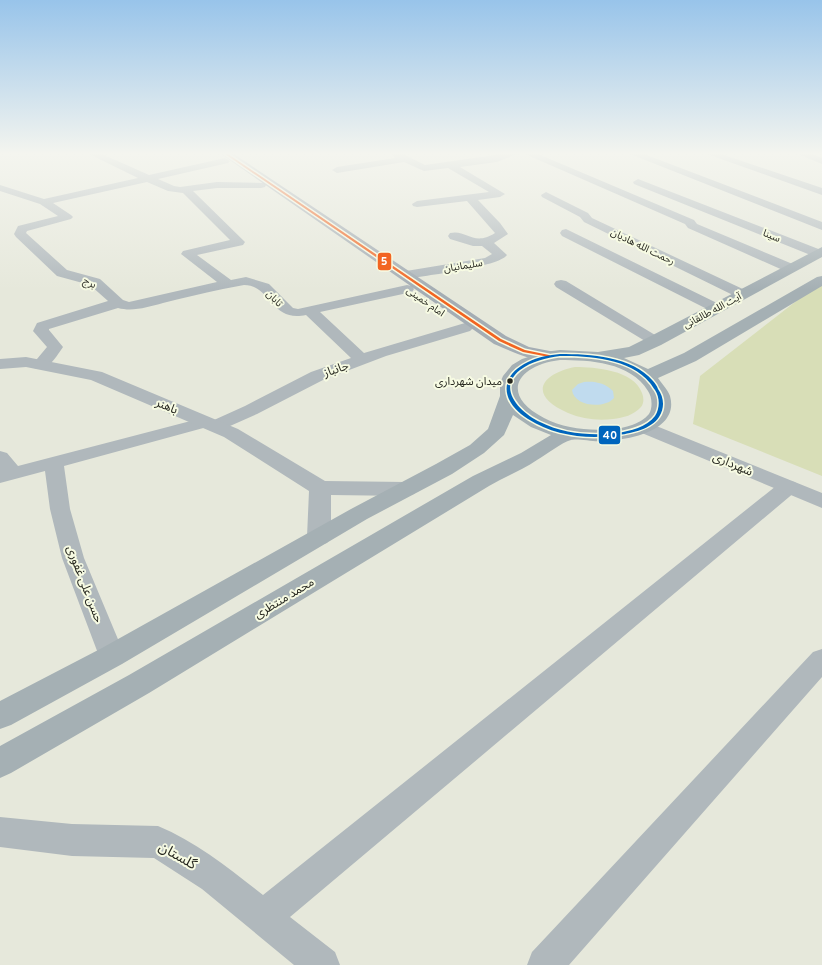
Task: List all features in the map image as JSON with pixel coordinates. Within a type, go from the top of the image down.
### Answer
[{"type":"main road","name":"امام خمینی","points":[[287,199],[406,282],[465,328],[500,351],[510,362]]},
{"type":"main road","name":"آیت الله طالقانی","points":[[596,357],[633,351],[655,341],[819,252]]},
{"type":"main road","points":[[646,377],[690,357],[822,280]]},
{"type":"main road","name":"امام خمینی","points":[[406,282],[511,347],[537,355],[549,356]]},
{"type":"main road","points":[[578,354],[615,361],[632,368],[646,377],[656,387],[661,398],[661,408],[655,418],[644,427],[622,434],[596,436],[568,433],[547,427],[529,418],[516,408],[509,397],[507,387],[510,378],[510,362],[529,362],[549,356],[578,354]]},
{"type":"main road","points":[[0,716],[112,656],[319,537],[444,468],[482,444],[497,431],[509,397]]},
{"type":"main road","name":"محمد منتظری","points":[[0,763],[139,684],[481,481],[528,457],[568,433]]},
{"type":"street","points":[[35,199],[44,202],[57,199]]},
{"type":"street","points":[[195,199],[239,242],[187,254],[228,284]]},
{"type":"street","points":[[417,204],[461,199]]},
{"type":"street","points":[[454,236],[468,241],[486,243],[502,234],[496,225],[471,199]]},
{"type":"street","name":"رحمت الله هادیان","points":[[554,199],[584,215],[588,220],[742,294]]},
{"type":"street","points":[[636,199],[690,222],[692,226],[790,268]]},
{"type":"street","name":"سینا","points":[[682,199],[819,252]]},
{"type":"street","points":[[752,199],[822,226]]},
{"type":"street","name":"برج","points":[[44,202],[67,217],[22,229],[20,234],[62,273],[95,282],[118,302]]},
{"type":"street","points":[[566,233],[716,308]]},
{"type":"street","name":"سلیمانیان","points":[[406,282],[488,261],[501,255],[486,243]]},
{"type":"street","name":"تابان","points":[[118,302],[128,306],[142,304],[246,281],[264,287],[288,311],[298,313],[406,282]]},
{"type":"street","points":[[561,284],[655,341]]},
{"type":"street","points":[[40,365],[55,347],[41,331],[42,326],[118,302]]},
{"type":"street","points":[[309,310],[362,360]]},
{"type":"street","name":"جانباز","points":[[7,475],[210,424],[251,410],[317,376],[362,360],[465,328]]},
{"type":"street","name":"باهنر","points":[[0,364],[26,362],[96,376],[231,433],[320,488]]},
{"type":"street","name":"شهرداری","points":[[644,427],[822,501]]},
{"type":"street","points":[[0,457],[7,475]]},
{"type":"street","name":"حسن علی غفوری","points":[[54,463],[60,509],[73,558],[112,656]]},
{"type":"street","points":[[263,917],[788,487]]},
{"type":"street","points":[[319,537],[320,488],[406,489]]},
{"type":"street","points":[[545,965],[822,659]]},
{"type":"street","name":"گلستان","points":[[0,832],[72,840],[158,842],[214,877],[322,965]]},
{"type":"green space","points":[[822,281],[822,476],[693,424],[700,376]]},
{"type":"green space","points":[[575,367],[613,371],[631,379],[638,385],[642,393],[642,405],[638,410],[628,416],[617,419],[602,420],[579,417],[556,407],[543,394],[543,387],[546,381],[553,375]]},
{"type":"water","points":[[584,382],[596,382],[607,386],[613,391],[614,398],[610,402],[597,405],[584,403],[578,400],[574,396],[572,390],[578,384]]},
{"type":"transit line","name":"5","points":[[292,199],[500,340],[524,351],[549,356]]},
{"type":"transit line","name":"40","points":[[560,355],[587,356],[616,361],[641,373],[652,382],[659,393],[661,407],[657,416],[651,423],[640,429],[616,434],[600,435],[568,433],[548,427],[529,418],[514,405],[510,398],[508,390],[512,376],[519,369],[532,361],[560,355]]},
{"type":"place","name":"میدان شهرداری","points":[[510,381]]}]
